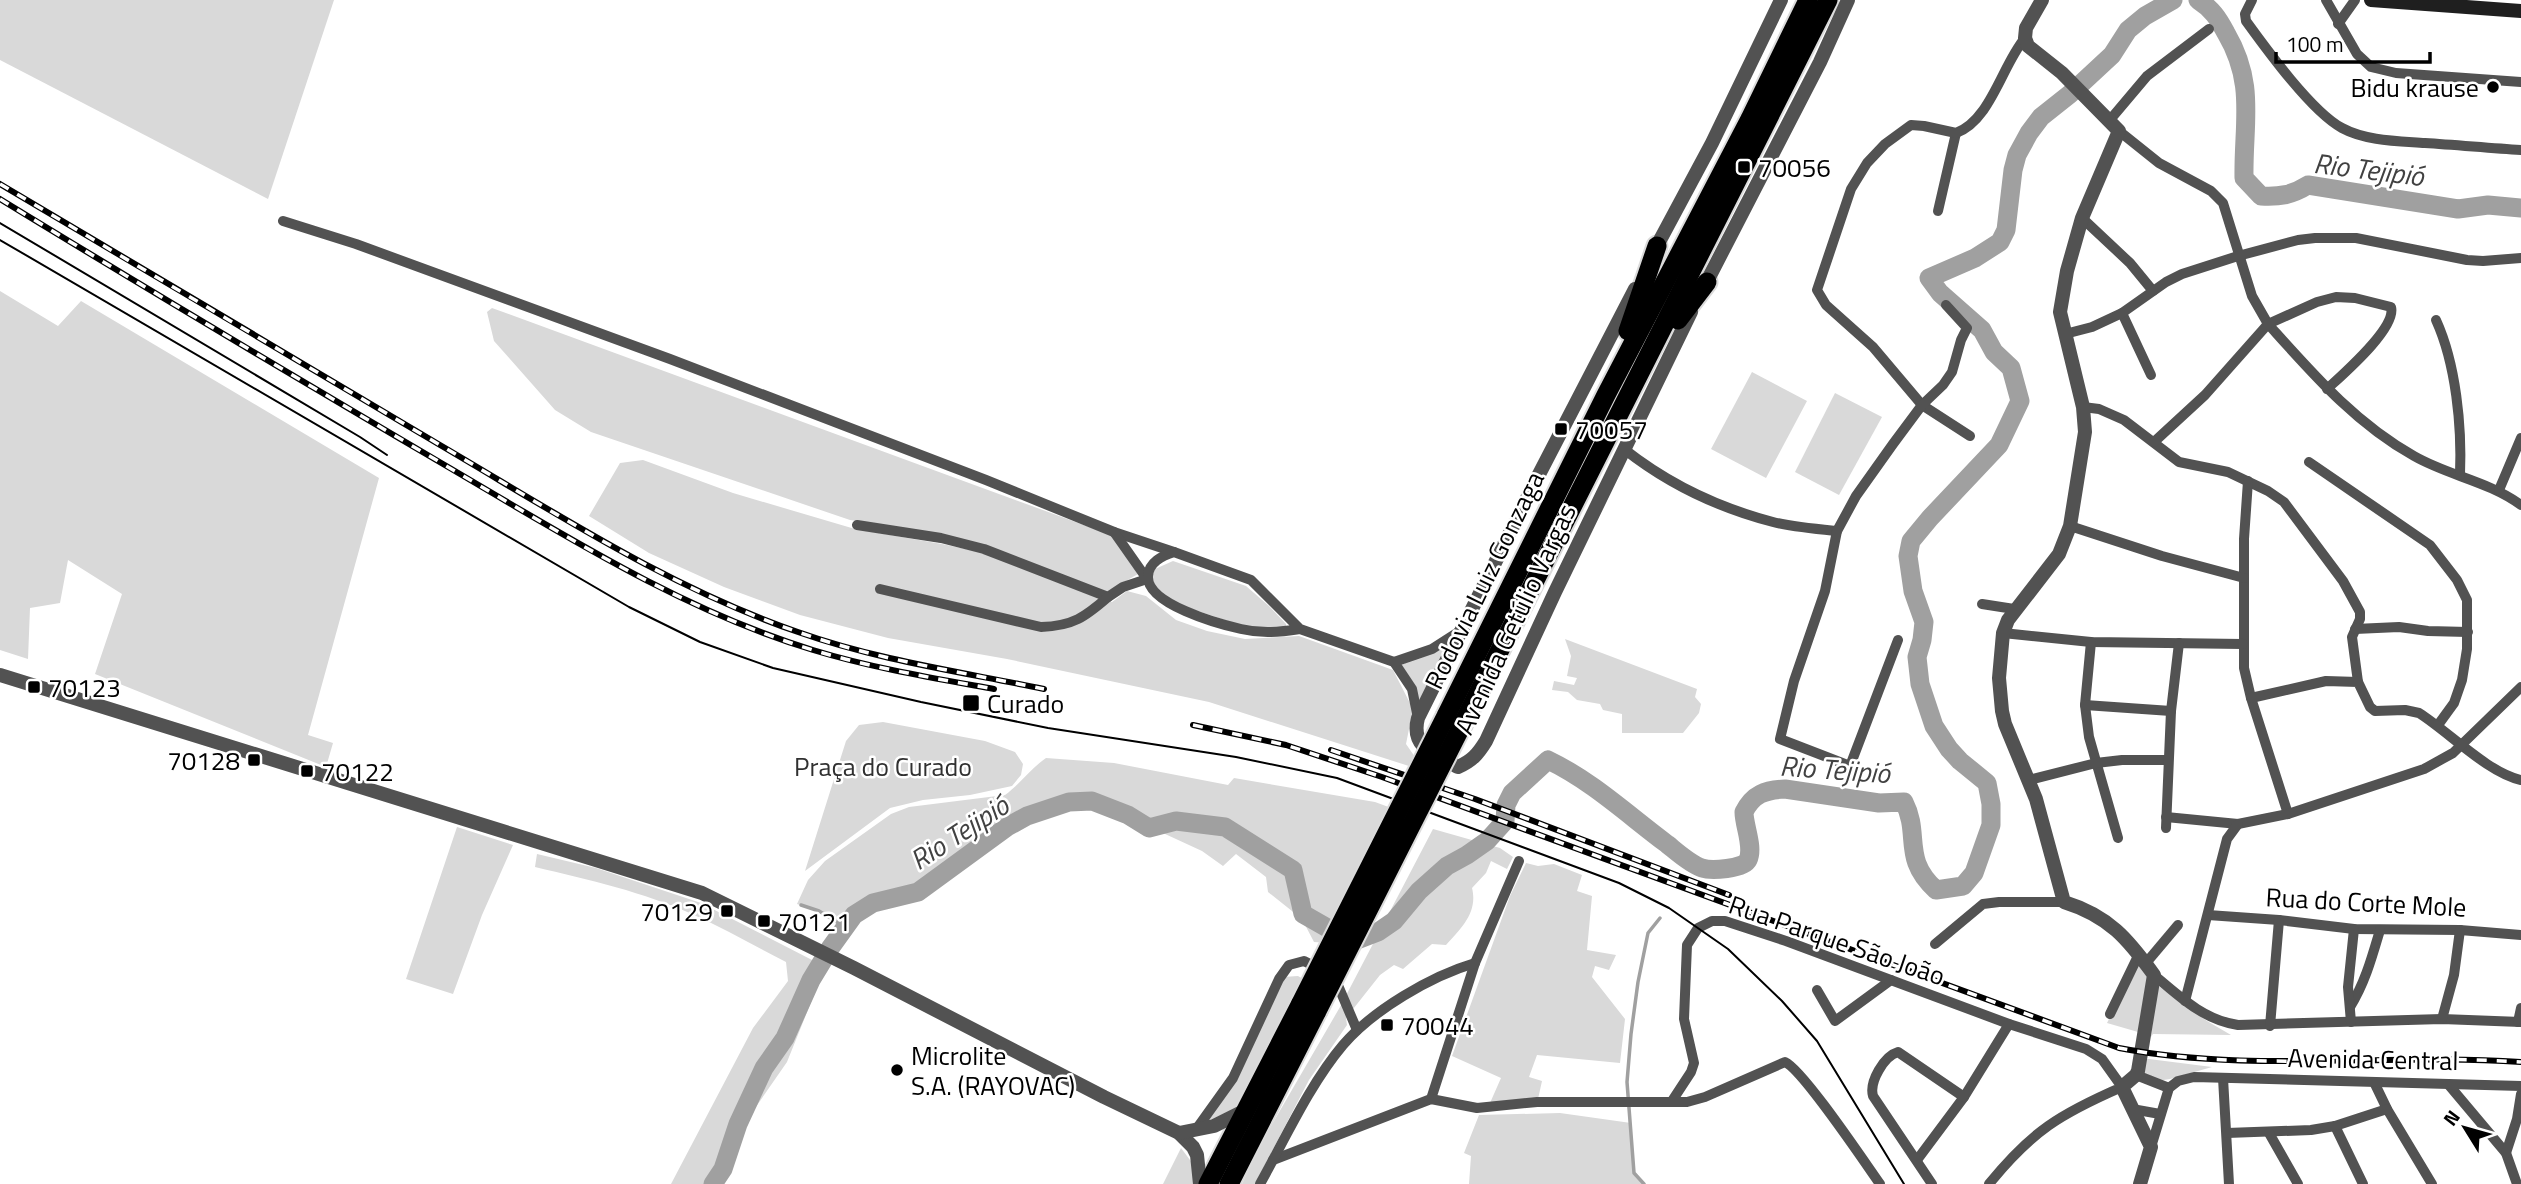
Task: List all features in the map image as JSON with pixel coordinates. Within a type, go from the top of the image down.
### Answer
[{"type":"highway","name":"Rodovia Luiz Gonzaga","points":[[1455,719],[1606,395],[1744,131],[1808,0]]},
{"type":"highway","name":"Rodovia Luiz Gonzaga","points":[[1229,1184],[1309,1007],[1455,719],[1651,354],[1828,0]]},
{"type":"highway","points":[[1606,395],[1657,246]]},
{"type":"highway","points":[[1651,354],[1707,282]]},
{"type":"highway","name":"Rodovia Luiz Gonzaga","points":[[1208,1184],[1244,1111],[1309,1007]]},
{"type":"main road","points":[[2371,0],[2521,11]]},
{"type":"street","name":"Avenida Getúlio Vargas","points":[[1781,0],[1717,132],[1534,484],[1419,718],[1415,734],[1419,742],[1431,753],[1458,767],[1478,754],[1623,449],[1820,62],[1848,0]]},
{"type":"street","points":[[1970,436],[1922,405],[1873,347],[1826,305],[1816,290],[1851,189],[1867,163],[1885,144],[1911,125],[1956,133],[1968,127],[1996,90],[2011,56],[2025,38],[2030,19],[2042,0]]},
{"type":"street","points":[[2252,0],[2245,14],[2246,21],[2311,103],[2342,128],[2356,135],[2399,141],[2521,150]]},
{"type":"street","points":[[2326,0],[2357,54],[2380,70],[2521,82]]},
{"type":"street","points":[[2338,24],[2355,0]]},
{"type":"street","points":[[2064,902],[2029,780],[2005,724],[1999,678],[2003,633],[2014,609],[2059,554],[2070,526],[2083,444],[2083,407],[2060,312],[2067,271],[2082,218],[2114,126],[2147,76],[2209,29]]},
{"type":"street","points":[[2025,38],[2035,54],[2062,73],[2114,126],[2159,163],[2200,184],[2218,197],[2226,209],[2252,296],[2268,324],[2327,389],[2355,415],[2413,456],[2499,490],[2521,505]]},
{"type":"street","points":[[1938,211],[1956,133]]},
{"type":"street","points":[[2082,218],[2130,263],[2153,291]]},
{"type":"street","points":[[284,221],[356,244],[670,359],[1114,532],[1251,580],[1300,629],[1394,662],[1412,689],[1419,718]]},
{"type":"street","points":[[2065,334],[2092,327],[2122,313],[2182,274],[2298,240],[2330,237],[2376,241],[2475,261],[2521,258]]},
{"type":"street","points":[[2154,442],[2205,395],[2268,324],[2302,308],[2336,297],[2387,305],[2393,311],[2376,339],[2327,389]]},
{"type":"street","points":[[1898,640],[1850,766],[1780,739],[1794,681],[1825,591],[1837,531],[1856,496],[1922,405],[1952,372],[1967,328],[1947,306]]},
{"type":"street","points":[[2122,313],[2151,375]]},
{"type":"street","points":[[2437,320],[2444,338],[2453,380],[2460,446],[2460,475]]},
{"type":"street","points":[[2083,407],[2099,409],[2117,416],[2138,428],[2185,465],[2221,470],[2248,481],[2284,502],[2329,562],[2360,611],[2360,619],[2352,637],[2358,682],[2370,707],[2375,712],[2413,710],[2438,725],[2501,773],[2521,780]]},
{"type":"street","points":[[2499,490],[2521,438]]},
{"type":"street","points":[[1623,449],[1685,489],[1743,513],[1775,523],[1837,531]]},
{"type":"street","points":[[2309,462],[2430,545],[2457,580],[2467,600],[2468,632],[2462,680],[2454,703],[2438,725]]},
{"type":"street","points":[[2248,481],[2244,539],[2244,668],[2288,814]]},
{"type":"street","points":[[857,525],[941,538],[984,549],[1108,597]]},
{"type":"street","points":[[2070,526],[2162,556],[2244,578]]},
{"type":"street","points":[[1114,532],[1150,587],[1168,603],[1243,630],[1269,633],[1300,629]]},
{"type":"street","points":[[1147,579],[1149,569],[1154,563],[1174,552]]},
{"type":"street","points":[[880,589],[1041,627],[1061,627],[1079,621],[1123,587],[1147,579]]},
{"type":"street","points":[[1982,604],[2014,609]]},
{"type":"street","points":[[2355,629],[2399,627],[2468,632]]},
{"type":"street","points":[[1394,662],[1432,649],[1462,630]]},
{"type":"street","points":[[2003,633],[2091,642],[2243,644]]},
{"type":"street","points":[[2091,642],[2085,705],[2089,737],[2118,838]]},
{"type":"street","points":[[2179,643],[2171,711],[2166,823],[2238,824],[2288,814],[2424,769],[2447,757],[2463,744],[2521,687]]},
{"type":"street","points":[[0,675],[702,893],[1179,1133],[1198,1155],[1200,1184]]},
{"type":"street","points":[[2251,698],[2326,681],[2358,682]]},
{"type":"street","points":[[2085,705],[2171,711]]},
{"type":"street","points":[[2029,780],[2096,763],[2168,760]]},
{"type":"street","points":[[2185,1001],[2227,839],[2238,824]]},
{"type":"street","points":[[1431,1099],[1475,963],[1519,861]]},
{"type":"street","points":[[1935,944],[1983,904],[2064,902],[2100,917],[2114,927],[2146,964],[2185,1001],[2221,1022],[2270,1026],[2442,1019],[2520,1022],[2521,1008]]},
{"type":"street","name":"Rua do Corte Mole","points":[[2208,915],[2354,929],[2460,930],[2521,935]]},
{"type":"street","points":[[2270,1026],[2279,920]]},
{"type":"street","name":"Rua Parque São João","points":[[1671,1101],[1694,1063],[1694,1055],[1686,1034],[1684,1002],[1687,945],[1698,928],[1712,921],[1725,921],[2095,1053],[2122,1087]]},
{"type":"street","points":[[2110,1014],[2178,925]]},
{"type":"street","points":[[2351,1022],[2347,987],[2354,929]]},
{"type":"street","points":[[2350,1006],[2360,991],[2380,930]]},
{"type":"street","points":[[2442,1019],[2454,975],[2460,930]]},
{"type":"street","points":[[1195,1131],[1233,1078],[1279,979],[1289,965],[1304,961],[1334,976],[1357,1030]]},
{"type":"street","points":[[1260,1184],[1314,1089],[1342,1046],[1357,1030],[1409,994],[1461,967],[1475,963]]},
{"type":"street","points":[[1989,1184],[2022,1146],[2041,1129],[2066,1113],[2122,1087],[2136,1075],[2146,964]]},
{"type":"street","points":[[1817,990],[1835,1021],[1891,980]]},
{"type":"street","points":[[1917,1160],[1964,1097],[2009,1024]]},
{"type":"street","points":[[1932,1184],[1888,1120],[1872,1092],[1872,1083],[1894,1052],[1903,1054],[1964,1097]]},
{"type":"street","points":[[1273,1160],[1431,1099],[1477,1108],[1537,1102],[1687,1102],[1705,1097],[1785,1062],[1793,1066],[1880,1184]]},
{"type":"street","points":[[2136,1075],[2169,1088],[2140,1184]]},
{"type":"street","name":"Avenida Central","points":[[2169,1088],[2178,1081],[2194,1077],[2521,1086]]},
{"type":"street","points":[[2223,1078],[2229,1184]]},
{"type":"street","points":[[2374,1082],[2387,1110],[2432,1184]]},
{"type":"street","points":[[2448,1084],[2506,1153],[2517,1184]]},
{"type":"street","points":[[2122,1087],[2151,1147]]},
{"type":"street","points":[[2506,1153],[2517,1119],[2521,1094]]},
{"type":"street","points":[[2132,1110],[2160,1114]]},
{"type":"street","points":[[2227,1133],[2269,1133],[2334,1126],[2387,1110]]},
{"type":"street","points":[[1179,1133],[1227,1121],[1244,1111]]},
{"type":"street","points":[[2334,1126],[2363,1184]]},
{"type":"street","points":[[2269,1133],[2298,1184]]},
{"type":"green space","points":[[0,0],[334,0],[268,199],[0,60]]},
{"type":"green space","points":[[0,291],[58,326],[81,301],[379,478],[308,735],[333,743],[326,767],[95,674],[122,594],[68,560],[60,603],[30,608],[28,659],[0,650]]},
{"type":"green space","points":[[492,308],[1111,535],[1138,574],[1107,592],[941,534],[850,520],[591,432],[555,410],[494,341],[487,312]]},
{"type":"green space","points":[[1752,372],[1807,401],[1766,478],[1711,449]]},
{"type":"green space","points":[[1835,393],[1882,417],[1839,495],[1795,472]]},
{"type":"green space","points":[[643,460],[733,493],[855,529],[984,553],[1112,602],[1127,591],[1146,596],[1176,620],[1207,631],[1245,639],[1299,636],[1393,670],[1413,709],[1406,744],[1415,757],[1412,767],[1209,702],[1007,659],[888,638],[800,615],[724,587],[649,553],[589,516],[620,463]]},
{"type":"green space","points":[[1173,561],[1246,586],[1269,606],[1286,627],[1246,627],[1168,601],[1156,591],[1152,577],[1155,569]]},
{"type":"green space","points":[[1457,638],[1420,710],[1401,665]]},
{"type":"green space","points":[[1565,639],[1697,689],[1695,697],[1701,704],[1699,713],[1683,733],[1622,733],[1622,714],[1603,710],[1600,704],[1577,700],[1568,692],[1552,690],[1554,681],[1574,685],[1577,678],[1567,676],[1571,656]]},
{"type":"green space","name":"Praça do Curado","points":[[883,722],[985,741],[1015,752],[1023,764],[1021,775],[1012,786],[890,808],[805,871],[846,741],[859,725]]},
{"type":"green space","points":[[1046,758],[1114,763],[1228,785],[1234,778],[1375,802],[1394,809],[1327,943],[1314,942],[1302,919],[1268,892],[1266,877],[1236,854],[1223,866],[1202,851],[1092,801],[1069,802],[1027,816],[1007,827],[918,892],[873,903],[854,915],[845,927],[819,911],[797,904],[808,880],[825,861],[891,814],[909,807],[1005,795]]},
{"type":"green space","points":[[457,827],[513,845],[482,915],[453,994],[406,979]]},
{"type":"green space","points":[[1433,829],[1500,848],[1513,857],[1507,869],[1491,861],[1486,873],[1472,888],[1471,912],[1446,945],[1432,944],[1403,969],[1394,965],[1380,975],[1346,1018],[1347,1025],[1309,1080],[1255,1184],[1242,1184],[1260,1145],[1340,1007]]},
{"type":"green space","points":[[537,854],[596,868],[701,903],[814,961],[816,955],[828,960],[787,1062],[751,1114],[720,1184],[671,1184],[753,1028],[788,981],[786,962],[675,907],[616,887],[535,867]]},
{"type":"green space","points":[[1526,863],[1538,866],[1554,864],[1582,875],[1577,891],[1592,896],[1587,950],[1616,955],[1609,970],[1595,966],[1592,977],[1625,1019],[1620,1063],[1537,1055],[1529,1077],[1542,1081],[1538,1099],[1490,1103],[1501,1078],[1452,1056],[1510,896]]},
{"type":"green space","points":[[2139,960],[2148,972],[2138,1032],[2107,1023]]},
{"type":"green space","points":[[1298,976],[1303,979],[1242,1102],[1231,1114],[1203,1126],[1283,977]]},
{"type":"green space","points":[[2157,985],[2231,1035],[2153,1034],[2151,1037]]},
{"type":"green space","points":[[2142,1059],[2212,1067],[2157,1081],[2145,1076]]},
{"type":"green space","points":[[1560,1113],[1631,1123],[1634,1173],[1644,1184],[1469,1184],[1471,1156],[1464,1153],[1479,1115]]},
{"type":"green space","points":[[1181,1148],[1193,1164],[1194,1184],[1163,1184]]},
{"type":"waterway","name":"Rio Tejipió","points":[[713,1184],[723,1169],[738,1124],[764,1068],[785,1038],[811,980],[854,915],[873,903],[918,892],[1007,827],[1027,816],[1069,802],[1092,801],[1128,815],[1149,828],[1176,821],[1225,827],[1293,870],[1303,914],[1352,942],[1378,932],[1394,921],[1419,891],[1447,866],[1487,841],[1505,821],[1506,805],[1512,793],[1548,760],[1595,788],[1688,861],[1706,869],[1734,867],[1748,860],[1750,849],[1744,812],[1751,801],[1771,790],[1785,789],[1879,803],[1904,802],[1909,814],[1915,857],[1925,878],[1936,890],[1963,886],[1974,873],[1991,825],[1991,804],[1987,783],[1960,761],[1934,726],[1920,684],[1917,657],[1924,622],[1913,591],[1908,556],[1911,541],[1999,445],[2020,401],[2011,368],[1994,352],[1982,330],[1940,293],[1929,278],[1975,258],[2000,242],[2006,230],[2013,170],[2017,155],[2029,133],[2041,117],[2112,55],[2128,30],[2145,16],[2173,0]]},
{"type":"waterway","name":"Rio Tejipió","points":[[2198,0],[2211,10],[2220,23],[2241,69],[2246,104],[2244,178],[2261,196],[2286,195],[2308,185],[2458,209],[2488,205],[2521,208]]},
{"type":"waterway","points":[[801,905],[819,911],[845,927]]},
{"type":"waterway","points":[[1644,1184],[1634,1173],[1627,1082],[1638,982],[1648,933],[1660,918]]},
{"type":"tram line","points":[[0,223],[387,455]]},
{"type":"tram line","points":[[0,240],[629,607],[700,642],[773,668],[921,702],[1048,728],[1236,757],[1337,778],[1619,883],[1669,908],[1728,949],[1782,1001],[1817,1041],[1904,1184]]},
{"type":"railway","points":[[0,184],[614,548],[704,594],[828,642],[920,665],[1044,689]]},
{"type":"railway","points":[[0,199],[532,517],[669,592],[716,614],[813,650],[925,677],[994,689]]},
{"type":"railway","points":[[1193,725],[1286,745],[1382,777],[2119,1048],[2168,1055],[2269,1061],[2521,1062]]},
{"type":"railway","points":[[1331,750],[1475,799],[1729,895]]},
{"type":"place","name":"Bidu krause","points":[[2493,87]]},
{"type":"place","name":"70056","points":[[1744,167]]},
{"type":"place","name":"70057","points":[[1561,429]]},
{"type":"place","name":"70123","points":[[34,687]]},
{"type":"place","name":"Curado","points":[[971,703]]},
{"type":"place","name":"70128","points":[[254,760]]},
{"type":"place","name":"70122","points":[[307,771]]},
{"type":"place","name":"70129","points":[[727,911]]},
{"type":"place","name":"70121","points":[[764,921]]},
{"type":"place","name":"70044","points":[[1387,1025]]},
{"type":"place","name":"Microlite S.A. (RAYOVAC)","points":[[897,1070]]}]
